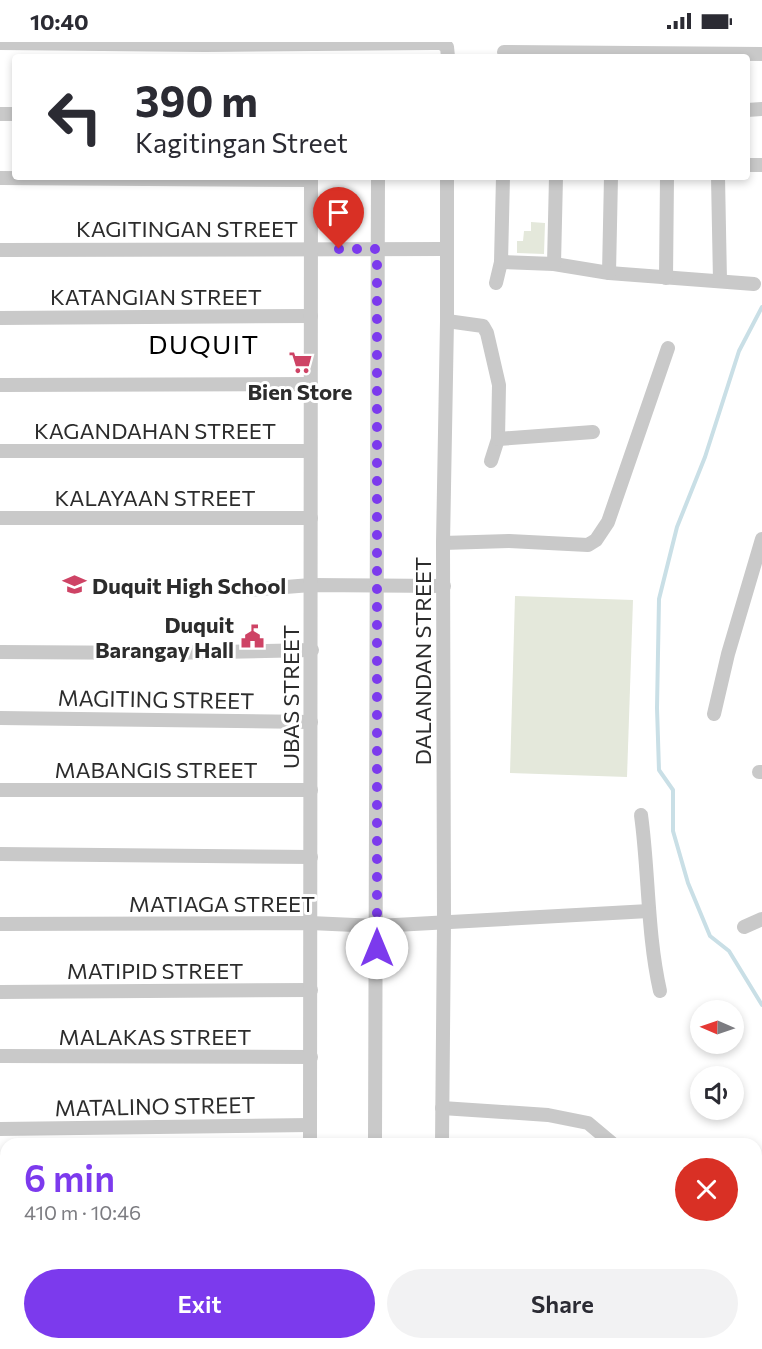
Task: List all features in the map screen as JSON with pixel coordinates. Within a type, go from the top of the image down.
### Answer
[{"type":"street","points":[[0,43],[194,45],[312,42],[441,43],[447,47],[448,54]]},
{"type":"street","points":[[504,50],[762,54]]},
{"type":"street","name":"UBAS STREET","points":[[310,1138],[311,180]]},
{"type":"street","points":[[375,1138],[378,180]]},
{"type":"street","name":"DALANDAN STREET","points":[[441,1138],[447,180]]},
{"type":"street","points":[[496,283],[501,262],[503,180]]},
{"type":"street","points":[[555,264],[556,180]]},
{"type":"street","points":[[609,273],[610,180]]},
{"type":"street","points":[[666,278],[667,180]]},
{"type":"street","points":[[718,180],[720,281]]},
{"type":"street","name":"KAGITINGAN STREET","points":[[0,250],[446,249]]},
{"type":"street","points":[[501,262],[555,264],[609,273],[754,284]]},
{"type":"street","name":"KATANGIAN STREET","points":[[0,318],[311,316]]},
{"type":"street","points":[[447,321],[483,326],[487,333],[499,385],[498,439],[491,461]]},
{"type":"street","points":[[443,543],[508,541],[588,545],[596,540],[608,522],[668,348]]},
{"type":"street","points":[[0,385],[311,384]]},
{"type":"street","points":[[498,439],[593,432]]},
{"type":"street","name":"KAGANDAHAN STREET","points":[[0,451],[310,451]]},
{"type":"street","name":"KALAYAAN STREET","points":[[0,518],[311,518]]},
{"type":"street","points":[[714,714],[728,654],[762,539]]},
{"type":"street","points":[[249,590],[311,585],[444,586]]},
{"type":"street","points":[[0,651],[168,653],[312,650]]},
{"type":"street","name":"MAGITING STREET","points":[[0,718],[311,722]]},
{"type":"street","name":"MABANGIS STREET","points":[[0,790],[311,790]]},
{"type":"street","points":[[641,815],[647,861],[649,911],[660,991]]},
{"type":"street","name":"MATIAGA STREET","points":[[0,854],[311,857]]},
{"type":"street","name":"MATIAGA STREET","points":[[0,924],[310,923],[377,926],[649,911]]},
{"type":"street","points":[[744,927],[762,919]]},
{"type":"street","name":"MATIPID STREET","points":[[0,992],[311,990]]},
{"type":"street","name":"MALAKAS STREET","points":[[0,1056],[310,1057]]},
{"type":"street","points":[[442,1108],[548,1115],[588,1124],[606,1138]]},
{"type":"street","name":"MATALINO STREET","points":[[0,1128],[310,1125]]},
{"type":"shaded area","points":[[531,222],[545,223],[544,254],[517,253],[517,241],[523,241],[524,231],[531,231]]},
{"type":"shaded area","points":[[515,596],[633,600],[627,777],[510,773]]},
{"type":"waterway","points":[[762,307],[739,351],[705,457],[677,527],[659,599],[657,708],[659,770],[673,790],[673,831],[688,883],[710,936],[729,951],[762,1005]]},
{"type":"place","name":"Bien Store","points":[[300,362]]},
{"type":"place","name":"Duquit High School","points":[[74,585]]},
{"type":"place","name":"Duquit Barangay Hall","points":[[252,637]]},
{"type":"district","name":"DUQUIT","points":[[204,343]]},
{"type":"route","points":[[339,249],[377,249],[377,948]]}]
